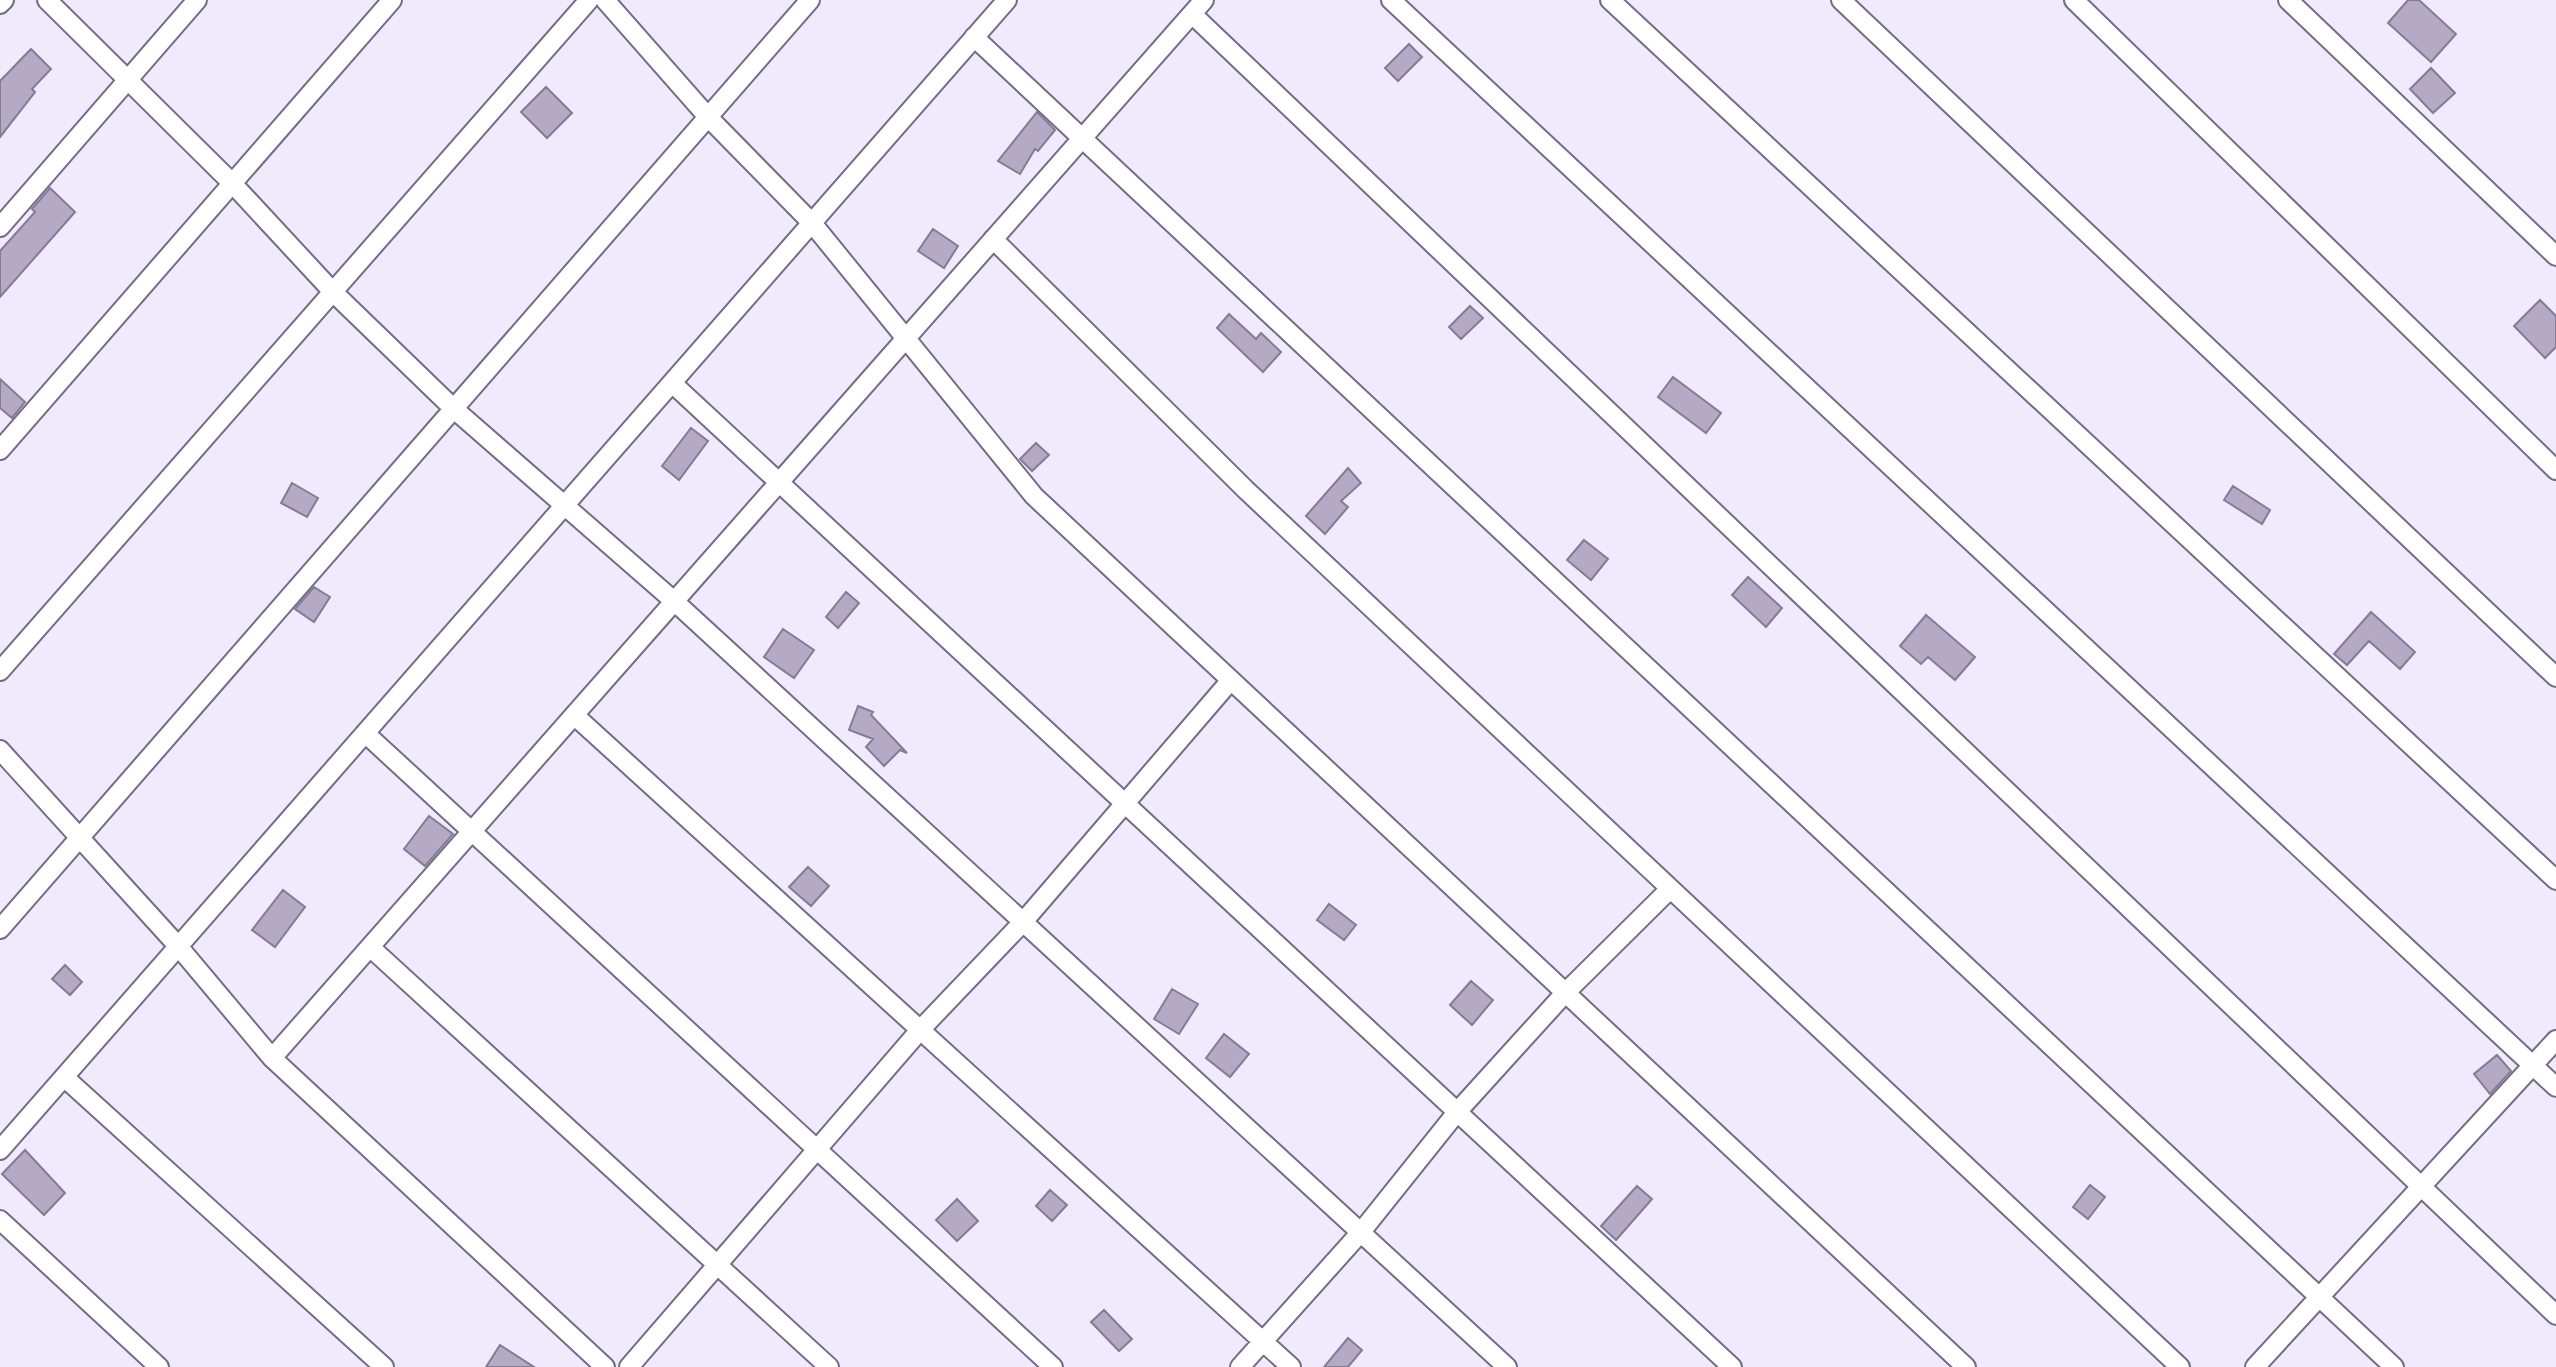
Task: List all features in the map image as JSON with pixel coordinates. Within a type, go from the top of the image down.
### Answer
[{"type":"street","points":[[47,0],[232,183],[333,292],[454,409],[674,601],[1507,1367]]},
{"type":"street","points":[[0,227],[197,0]]},
{"type":"street","points":[[0,450],[392,0]]},
{"type":"street","points":[[0,671],[589,0]]},
{"type":"street","points":[[605,0],[708,117],[812,223],[1034,496],[1966,1367]]},
{"type":"street","points":[[0,929],[810,0]]},
{"type":"street","points":[[0,1150],[1007,0]]},
{"type":"street","points":[[1391,0],[2556,1087]]},
{"type":"street","points":[[1610,0],[2556,880]]},
{"type":"street","points":[[1841,0],[2556,677]]},
{"type":"street","points":[[2074,0],[2556,470]]},
{"type":"street","points":[[2288,0],[2556,256]]},
{"type":"street","points":[[272,1058],[1198,7],[2556,1315]]},
{"type":"street","points":[[974,37],[2394,1367]]},
{"type":"street","points":[[993,239],[1246,490],[2180,1367]]},
{"type":"street","points":[[672,383],[1732,1367]]},
{"type":"street","points":[[629,1367],[920,1030],[1023,922],[1231,680]]},
{"type":"street","points":[[574,715],[1291,1367]]},
{"type":"street","points":[[365,733],[1053,1367]]},
{"type":"street","points":[[0,750],[178,946],[272,1058],[605,1367]]},
{"type":"street","points":[[1240,1367],[1361,1232],[1457,1112],[1565,993],[1670,889]]},
{"type":"street","points":[[370,947],[829,1367]]},
{"type":"street","points":[[2255,1367],[2556,1040]]},
{"type":"street","points":[[64,1077],[384,1367]]},
{"type":"street","points":[[0,1220],[159,1367]]},
{"type":"building","points":[[2408,0],[2419,0],[2456,34],[2431,62],[2388,23]]},
{"type":"building","points":[[1409,44],[1422,57],[1398,81],[1385,68]]},
{"type":"building","points":[[31,49],[51,69],[32,89],[35,92],[0,137],[0,81]]},
{"type":"building","points":[[2431,68],[2455,93],[2433,113],[2410,89]]},
{"type":"building","points":[[546,87],[572,113],[547,138],[521,112]]},
{"type":"building","points":[[1037,112],[1055,130],[1038,151],[1035,149],[1020,174],[998,161]]},
{"type":"building","points":[[50,188],[75,212],[0,297],[0,251],[35,212],[32,209]]},
{"type":"building","points":[[933,229],[958,246],[944,268],[918,251]]},
{"type":"building","points":[[2540,300],[2556,316],[2556,347],[2545,358],[2514,326]]},
{"type":"building","points":[[1470,306],[1483,318],[1461,339],[1449,327]]},
{"type":"building","points":[[1229,314],[1256,339],[1261,333],[1281,352],[1263,372],[1217,328]]},
{"type":"building","points":[[1673,377],[1721,413],[1706,433],[1658,397]]},
{"type":"building","points":[[0,379],[25,402],[12,418],[0,408]]},
{"type":"building","points":[[691,428],[708,441],[679,480],[662,466]]},
{"type":"building","points":[[1036,443],[1049,455],[1032,471],[1020,459]]},
{"type":"building","points":[[1348,468],[1361,483],[1341,501],[1348,507],[1325,534],[1306,516]]},
{"type":"building","points":[[292,483],[318,498],[307,517],[281,503]]},
{"type":"building","points":[[2233,486],[2270,510],[2262,524],[2224,500]]},
{"type":"building","points":[[1584,540],[1608,559],[1591,580],[1567,560]]},
{"type":"building","points":[[1748,577],[1782,608],[1766,627],[1732,595]]},
{"type":"building","points":[[314,587],[330,597],[314,622],[295,609]]},
{"type":"building","points":[[846,592],[859,603],[838,628],[826,617]]},
{"type":"building","points":[[2371,612],[2415,652],[2400,669],[2369,641],[2347,665],[2334,654]]},
{"type":"building","points":[[1926,615],[1975,657],[1955,680],[1928,657],[1921,664],[1900,646]]},
{"type":"building","points":[[783,629],[814,650],[794,678],[764,657]]},
{"type":"building","points":[[858,706],[873,712],[871,715],[907,753],[900,750],[884,766],[866,747],[873,739],[849,730]]},
{"type":"building","points":[[429,816],[453,834],[425,866],[404,849]]},
{"type":"building","points":[[808,867],[829,886],[811,906],[789,887]]},
{"type":"building","points":[[283,890],[305,907],[275,947],[252,930]]},
{"type":"building","points":[[1329,904],[1356,925],[1344,940],[1317,920]]},
{"type":"building","points":[[65,965],[82,982],[70,995],[52,979]]},
{"type":"building","points":[[1471,981],[1493,1000],[1472,1025],[1450,1005]]},
{"type":"building","points":[[1172,989],[1198,1004],[1179,1034],[1154,1019]]},
{"type":"building","points":[[1224,1034],[1249,1054],[1230,1077],[1206,1058]]},
{"type":"building","points":[[2497,1055],[2511,1071],[2490,1094],[2474,1074]]},
{"type":"building","points":[[25,1150],[65,1193],[44,1215],[2,1174]]},
{"type":"building","points":[[2090,1185],[2105,1197],[2088,1219],[2073,1207]]},
{"type":"building","points":[[1637,1186],[1652,1199],[1616,1240],[1601,1226]]},
{"type":"building","points":[[1050,1190],[1067,1205],[1052,1221],[1036,1206]]},
{"type":"building","points":[[957,1199],[978,1221],[957,1241],[936,1220]]},
{"type":"building","points":[[1104,1310],[1132,1339],[1119,1351],[1091,1322]]},
{"type":"building","points":[[1348,1338],[1362,1350],[1348,1367],[1324,1367]]},
{"type":"building","points":[[500,1345],[534,1367],[486,1367]]}]
